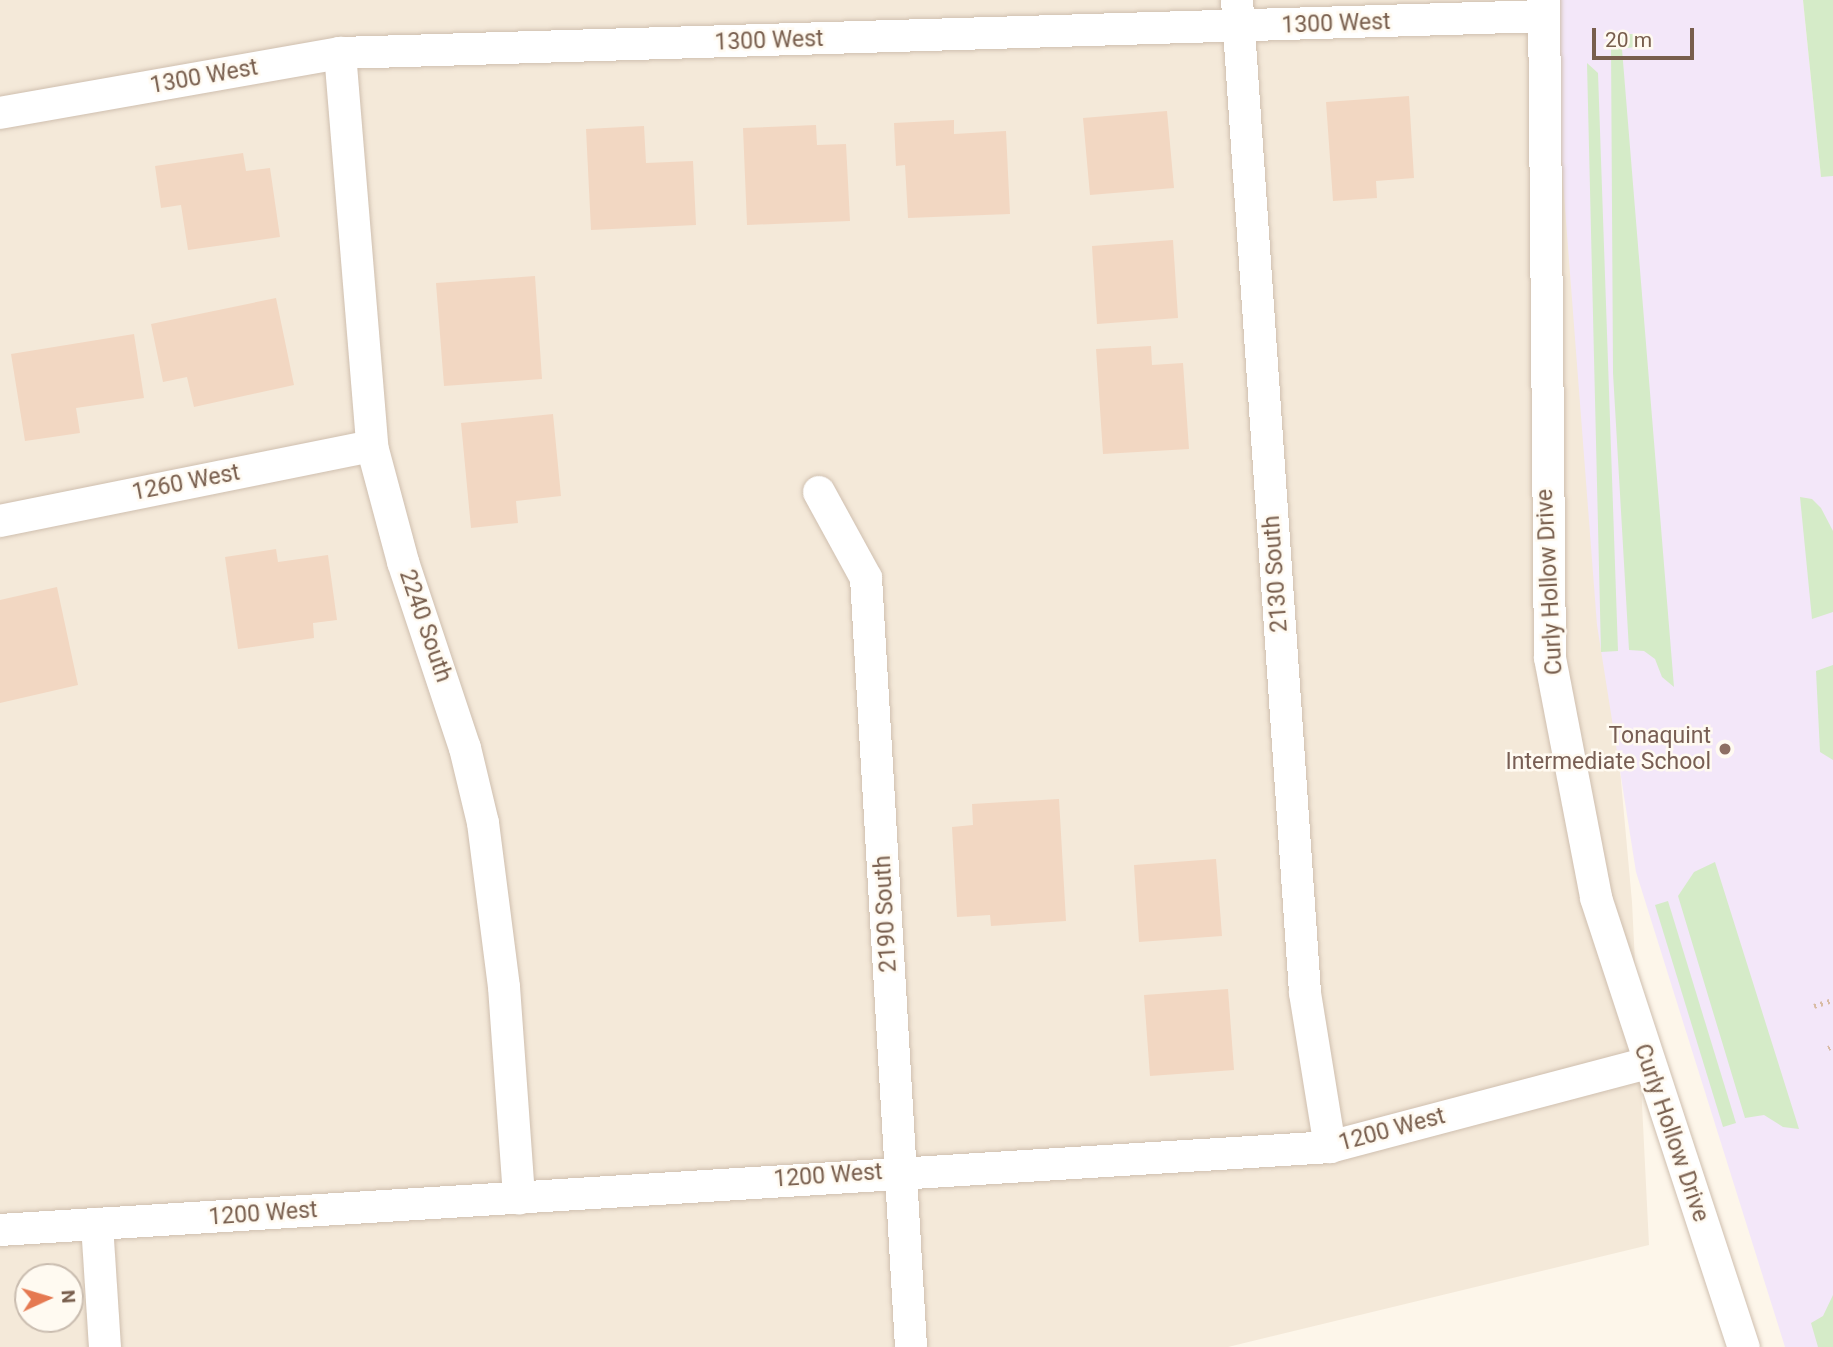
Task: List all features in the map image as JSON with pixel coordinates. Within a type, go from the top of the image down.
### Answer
[{"type":"street","name":"1300 West","points":[[1,110],[340,53],[1238,14],[1543,8]]},
{"type":"street","name":"Curly Hollow Drive","points":[[1543,8],[1550,658],[1596,898],[1647,1063],[1744,1347]]},
{"type":"street","name":"2130 South","points":[[1238,14],[1305,993],[1330,1147]]},
{"type":"street","name":"2240 South","points":[[340,53],[372,446],[403,562],[465,748],[482,823],[504,987],[519,1198]]},
{"type":"street","name":"1260 West","points":[[0,521],[372,446]]},
{"type":"street","name":"2190 South","points":[[818,492],[866,578],[911,1347]]},
{"type":"street","name":"1200 West","points":[[0,1230],[900,1171],[1330,1147],[1647,1063]]},
{"type":"street","points":[[97,1224],[106,1347]]},
{"type":"path","points":[[1815,1006],[1833,1000]]},
{"type":"shaded area","points":[[0,0],[1550,0],[1632,902],[1649,1245],[1228,1347],[0,1347]]},
{"type":"shaded area","name":"Tonaquint Intermediate School","points":[[1549,0],[1803,0],[1821,176],[1833,176],[1833,1347],[1785,1347],[1636,872],[1597,625]]},
{"type":"green space","points":[[1803,0],[1833,0],[1833,176],[1821,177]]},
{"type":"green space","points":[[1622,34],[1646,34],[1646,45],[1622,49],[1674,687],[1662,677],[1655,659],[1644,651],[1629,650],[1613,373],[1611,44],[1621,42]]},
{"type":"green space","points":[[1587,63],[1598,73],[1618,651],[1601,652]]},
{"type":"green space","points":[[1800,497],[1812,499],[1821,508],[1833,531],[1833,612],[1812,619]]},
{"type":"green space","points":[[1833,665],[1833,760],[1820,752],[1816,671]]},
{"type":"green space","points":[[1715,862],[1799,1129],[1783,1127],[1764,1115],[1745,1118],[1678,896],[1694,872]]},
{"type":"green space","points":[[1668,901],[1736,1123],[1723,1127],[1655,905]]},
{"type":"green space","points":[[1833,1295],[1833,1347],[1818,1347],[1811,1323],[1823,1316]]},
{"type":"building","points":[[1409,96],[1414,178],[1376,181],[1377,198],[1333,201],[1326,102]]},
{"type":"building","points":[[1167,111],[1174,188],[1090,195],[1083,118]]},
{"type":"building","points":[[954,120],[954,134],[1006,131],[1010,214],[908,218],[905,165],[896,166],[894,123]]},
{"type":"building","points":[[816,125],[817,145],[846,144],[850,221],[747,225],[743,128]]},
{"type":"building","points":[[644,126],[646,163],[693,161],[696,225],[591,230],[586,129]]},
{"type":"building","points":[[243,153],[246,171],[270,168],[280,237],[188,250],[181,205],[161,208],[155,166]]},
{"type":"building","points":[[1173,240],[1178,318],[1097,324],[1092,246]]},
{"type":"building","points":[[535,276],[542,379],[444,386],[436,283]]},
{"type":"building","points":[[276,298],[294,385],[194,407],[187,377],[163,382],[151,324]]},
{"type":"building","points":[[134,334],[144,398],[76,408],[80,433],[25,441],[11,354]]},
{"type":"building","points":[[1151,346],[1152,365],[1183,363],[1189,449],[1103,454],[1096,349]]},
{"type":"building","points":[[553,414],[561,496],[516,501],[518,523],[471,528],[461,423]]},
{"type":"building","points":[[276,549],[278,562],[328,555],[337,620],[313,623],[314,638],[238,649],[225,557]]},
{"type":"building","points":[[57,587],[78,685],[0,703],[0,600]]},
{"type":"building","points":[[1059,799],[1066,921],[991,926],[990,915],[957,917],[952,827],[973,825],[972,804]]},
{"type":"building","points":[[1216,859],[1222,936],[1139,942],[1134,865]]},
{"type":"building","points":[[1228,989],[1234,1070],[1150,1076],[1144,995]]},
{"type":"place","name":"Tonaquint Intermediate School","points":[[1725,749]]}]
